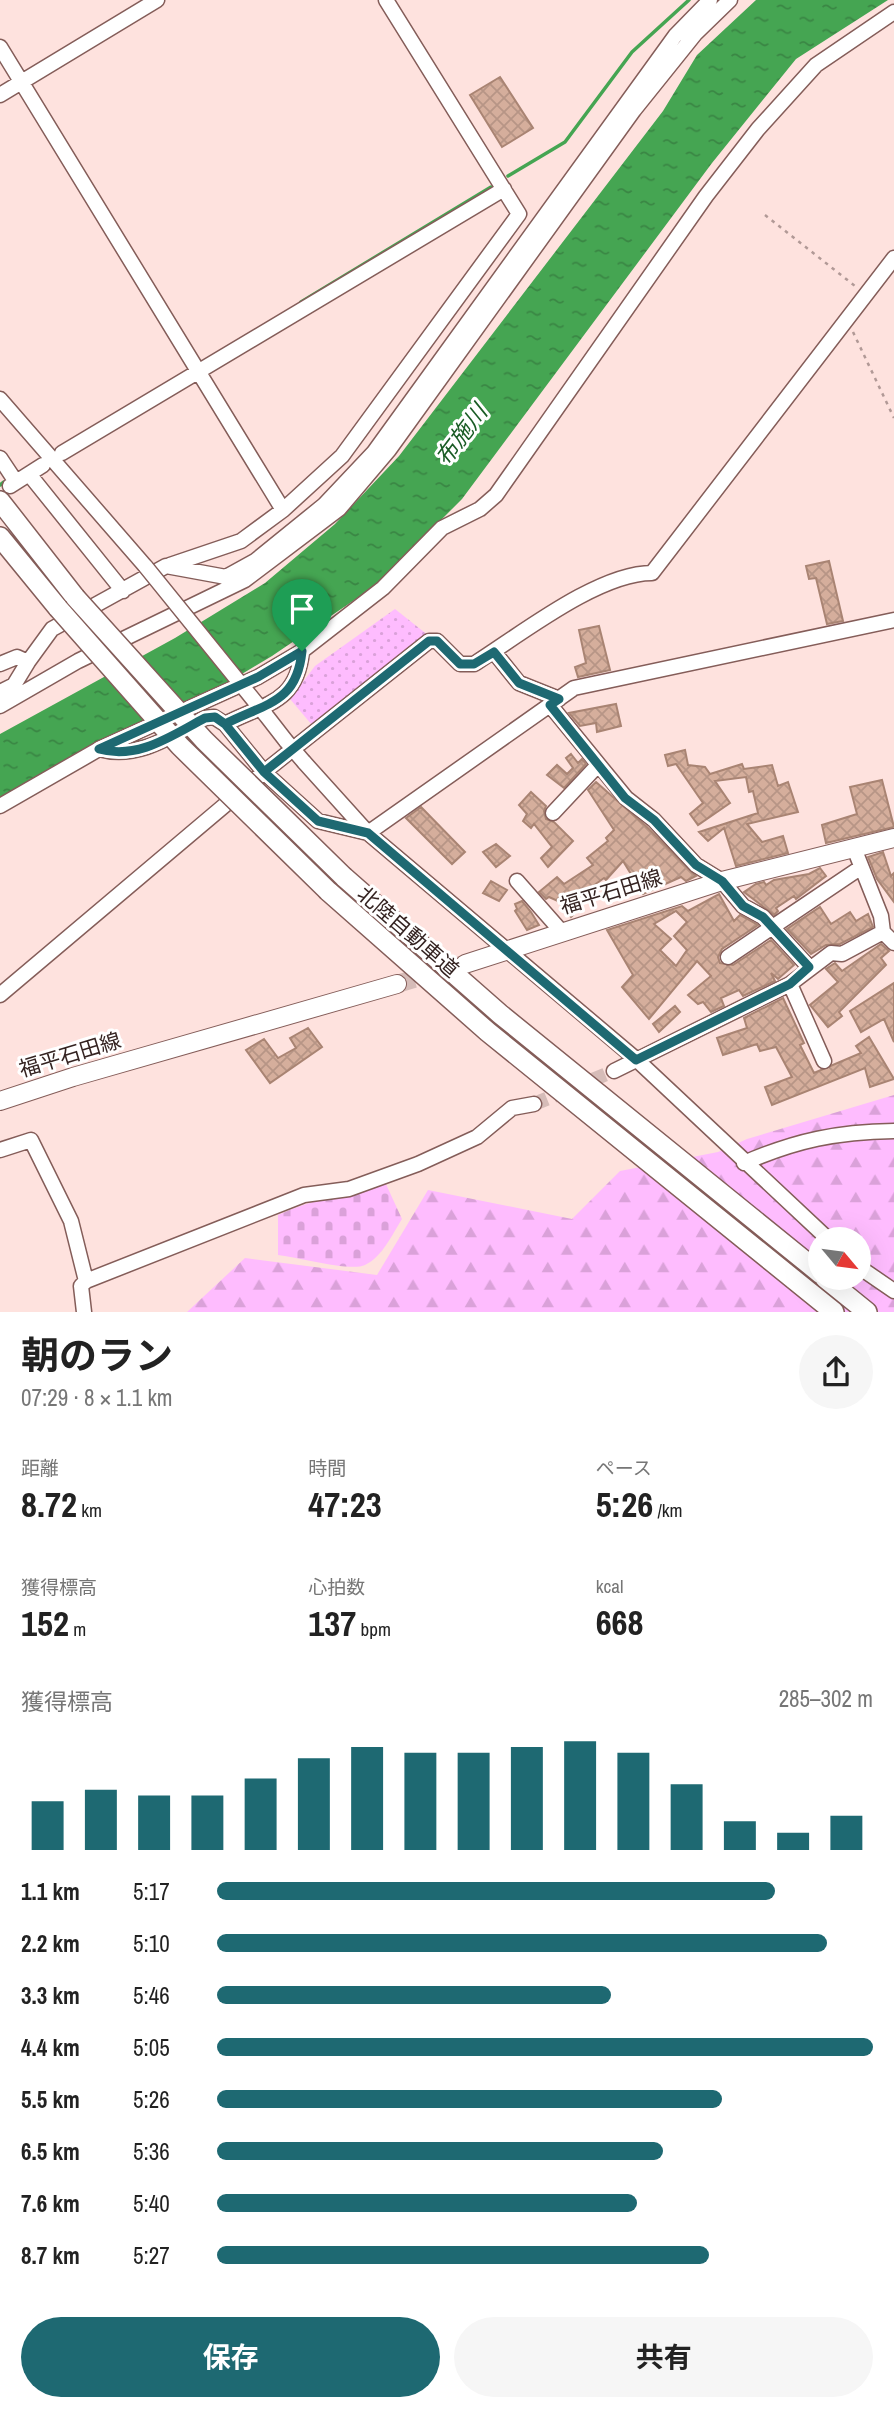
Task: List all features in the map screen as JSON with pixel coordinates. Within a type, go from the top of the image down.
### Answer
[{"type":"highway","name":"北陸自動車道","points":[[12,491],[75,597],[204,740],[344,877],[500,1014],[808,1263]]},
{"type":"highway","name":"北陸自動車道","points":[[0,537],[58,608],[180,746],[328,891],[498,1041],[834,1312]]},
{"type":"highway","points":[[840,1290],[867,1312]]},
{"type":"main road","name":"福平石田線","points":[[465,964],[504,949],[722,881],[894,838]]},
{"type":"main road","name":"福平石田線","points":[[0,1101],[73,1076],[397,984]]},
{"type":"street","points":[[0,95],[157,0]]},
{"type":"street","points":[[0,692],[14,684],[52,629],[166,566],[241,541],[283,510],[342,456],[519,214],[387,0]]},
{"type":"street","points":[[166,566],[226,577],[255,561],[324,505],[374,452],[675,36],[710,0]]},
{"type":"street","points":[[0,706],[78,661],[245,580],[339,509],[389,450],[438,384],[635,110],[695,34],[730,0]]},
{"type":"street","points":[[0,806],[99,749],[258,677],[302,651],[383,588],[442,528],[481,509],[496,495],[590,358],[758,129],[817,65],[894,12]]},
{"type":"street","points":[[0,47],[283,510]]},
{"type":"street","points":[[62,453],[199,374],[504,189]]},
{"type":"street","points":[[0,995],[264,772],[429,641],[437,641],[460,664],[474,664],[592,590],[638,573],[652,573],[894,258]]},
{"type":"street","points":[[0,399],[146,567],[286,741],[368,833],[636,1060],[815,1227]]},
{"type":"street","points":[[0,458],[12,491],[123,591]]},
{"type":"street","points":[[12,491],[43,465]]},
{"type":"street","points":[[99,749],[117,754],[135,752],[205,718],[215,717],[225,724],[264,772],[318,821],[368,833],[574,688],[593,687],[894,620]]},
{"type":"street","points":[[225,724],[289,692],[300,670],[302,651]]},
{"type":"street","points":[[494,652],[519,683],[554,702],[625,798],[654,820],[696,865],[722,881],[743,906],[763,917],[809,967]]},
{"type":"street","points":[[0,664],[17,657],[28,662]]},
{"type":"street","points":[[553,813],[598,765]]},
{"type":"street","points":[[855,848],[860,868],[881,916],[883,932],[894,943]]},
{"type":"street","points":[[728,957],[860,868]]},
{"type":"street","points":[[517,881],[561,931]]},
{"type":"street","points":[[614,1071],[790,984],[809,967],[831,953],[842,954],[883,932]]},
{"type":"street","points":[[790,984],[824,1061]]},
{"type":"street","points":[[84,1312],[81,1286],[86,1281],[304,1195],[349,1189],[418,1164],[477,1137],[512,1108],[534,1104]]},
{"type":"street","points":[[744,1163],[785,1145],[828,1134],[894,1130]]},
{"type":"street","points":[[0,1150],[31,1140],[71,1221],[86,1281]]},
{"type":"street","points":[[872,1276],[894,1291]]},
{"type":"path","points":[[765,215],[866,295]]},
{"type":"path","points":[[847,320],[894,418]]},
{"type":"green space","points":[[395,609],[429,636],[312,725],[290,699],[315,666]]},
{"type":"green space","points":[[894,1095],[894,1312],[187,1312],[245,1258],[377,1275],[428,1190],[572,1219],[620,1171],[718,1152],[747,1139]]},
{"type":"green space","points":[[385,1182],[402,1219],[377,1257],[365,1265],[348,1267],[278,1255],[278,1215]]},
{"type":"water","name":"布施川","points":[[756,0],[888,0],[796,59],[712,163],[462,499],[375,586],[272,656],[124,745],[0,802],[0,734],[175,638],[265,583],[335,524],[399,456],[663,111],[697,55]]},
{"type":"building","points":[[500,77],[533,128],[502,147],[470,95]]},
{"type":"building","points":[[829,561],[843,621],[827,624],[816,578],[809,579],[806,566]]},
{"type":"building","points":[[599,626],[610,670],[578,677],[575,667],[586,663],[579,630]]},
{"type":"building","points":[[616,704],[621,726],[597,732],[596,723],[580,726],[569,713]]},
{"type":"building","points":[[685,750],[688,765],[705,767],[710,774],[742,764],[744,769],[772,765],[778,786],[788,782],[798,812],[747,824],[762,842],[783,836],[788,853],[736,866],[724,828],[708,841],[699,832],[758,813],[753,791],[749,792],[746,777],[715,781],[730,803],[698,825],[690,814],[703,803],[676,764],[668,766],[665,755]]},
{"type":"building","points":[[571,754],[578,763],[582,759],[586,764],[564,788],[547,775],[557,765],[567,774],[573,768],[566,758]]},
{"type":"building","points":[[882,780],[894,827],[826,843],[822,825],[857,814],[850,787]]},
{"type":"building","points":[[596,782],[647,827],[696,876],[686,881],[681,877],[643,894],[623,861],[606,880],[604,878],[575,899],[582,906],[571,917],[558,901],[549,897],[546,899],[539,892],[557,877],[564,884],[593,865],[587,858],[608,841],[606,838],[614,830],[588,790]]},
{"type":"building","points":[[531,792],[546,806],[546,819],[554,822],[573,841],[548,867],[541,858],[552,847],[534,824],[531,828],[523,821],[527,814],[519,805]]},
{"type":"building","points":[[421,807],[465,852],[452,864],[406,818]]},
{"type":"building","points":[[496,844],[510,856],[496,867],[483,852]]},
{"type":"building","points":[[883,852],[891,876],[894,873],[894,902],[877,879],[868,857]]},
{"type":"building","points":[[820,868],[826,876],[796,899],[794,896],[776,908],[778,911],[774,915],[744,892],[756,884],[764,882],[766,885],[774,880],[809,874]]},
{"type":"building","points":[[491,881],[507,890],[499,901],[483,893]]},
{"type":"building","points":[[719,894],[734,921],[740,915],[758,925],[722,949],[718,957],[720,963],[733,965],[771,940],[794,965],[778,979],[771,973],[775,981],[743,996],[739,990],[721,998],[724,1006],[711,1012],[703,1002],[698,1004],[688,995],[711,976],[697,961],[649,1019],[622,987],[633,975],[607,930],[682,906],[688,911]],"holes":[[[676,911],[687,922],[674,936],[687,950],[676,966],[660,950],[671,939],[654,924]]]},
{"type":"building","points":[[522,901],[539,925],[527,930],[515,911],[515,904]]},
{"type":"building","points":[[820,907],[831,924],[850,912],[856,921],[868,914],[873,927],[840,944],[826,945],[811,954],[787,929]]},
{"type":"building","points":[[881,944],[889,951],[881,958],[886,965],[839,1012],[842,1016],[828,1027],[810,1005],[838,982],[826,969],[835,963],[842,971]]},
{"type":"building","points":[[894,983],[894,1042],[884,1019],[861,1032],[850,1011]]},
{"type":"building","points":[[783,998],[804,1043],[800,1045],[814,1073],[861,1053],[856,1046],[869,1037],[894,1079],[870,1087],[865,1068],[772,1105],[765,1087],[792,1077],[776,1047],[760,1051],[757,1044],[723,1055],[717,1038],[747,1028],[744,1018]]},
{"type":"building","points":[[675,1006],[680,1012],[659,1032],[653,1024]]},
{"type":"building","points":[[308,1028],[322,1047],[270,1083],[246,1050],[264,1039],[278,1058],[296,1048],[290,1038]]},
{"type":"waterway","points":[[508,176],[565,142],[632,52],[689,0]]},
{"type":"waterway","points":[[301,302],[491,187]]},
{"type":"waterway","points":[[0,485],[4,482]]},
{"type":"tunnel","points":[[397,984],[461,965]]},
{"type":"tunnel","points":[[534,1104],[614,1071]]},
{"type":"route","points":[[302,651],[221,695],[189,706],[99,749],[117,754],[135,752],[157,744],[205,718],[215,717],[225,724],[264,772],[318,821],[368,833],[636,1060],[700,1031],[790,984],[809,967],[763,917],[743,906],[722,881],[696,865],[654,820],[625,798],[550,705],[559,699],[519,683],[494,652],[474,664],[460,664],[437,641],[429,641],[264,772],[225,724],[289,692],[297,680],[302,651]]}]
